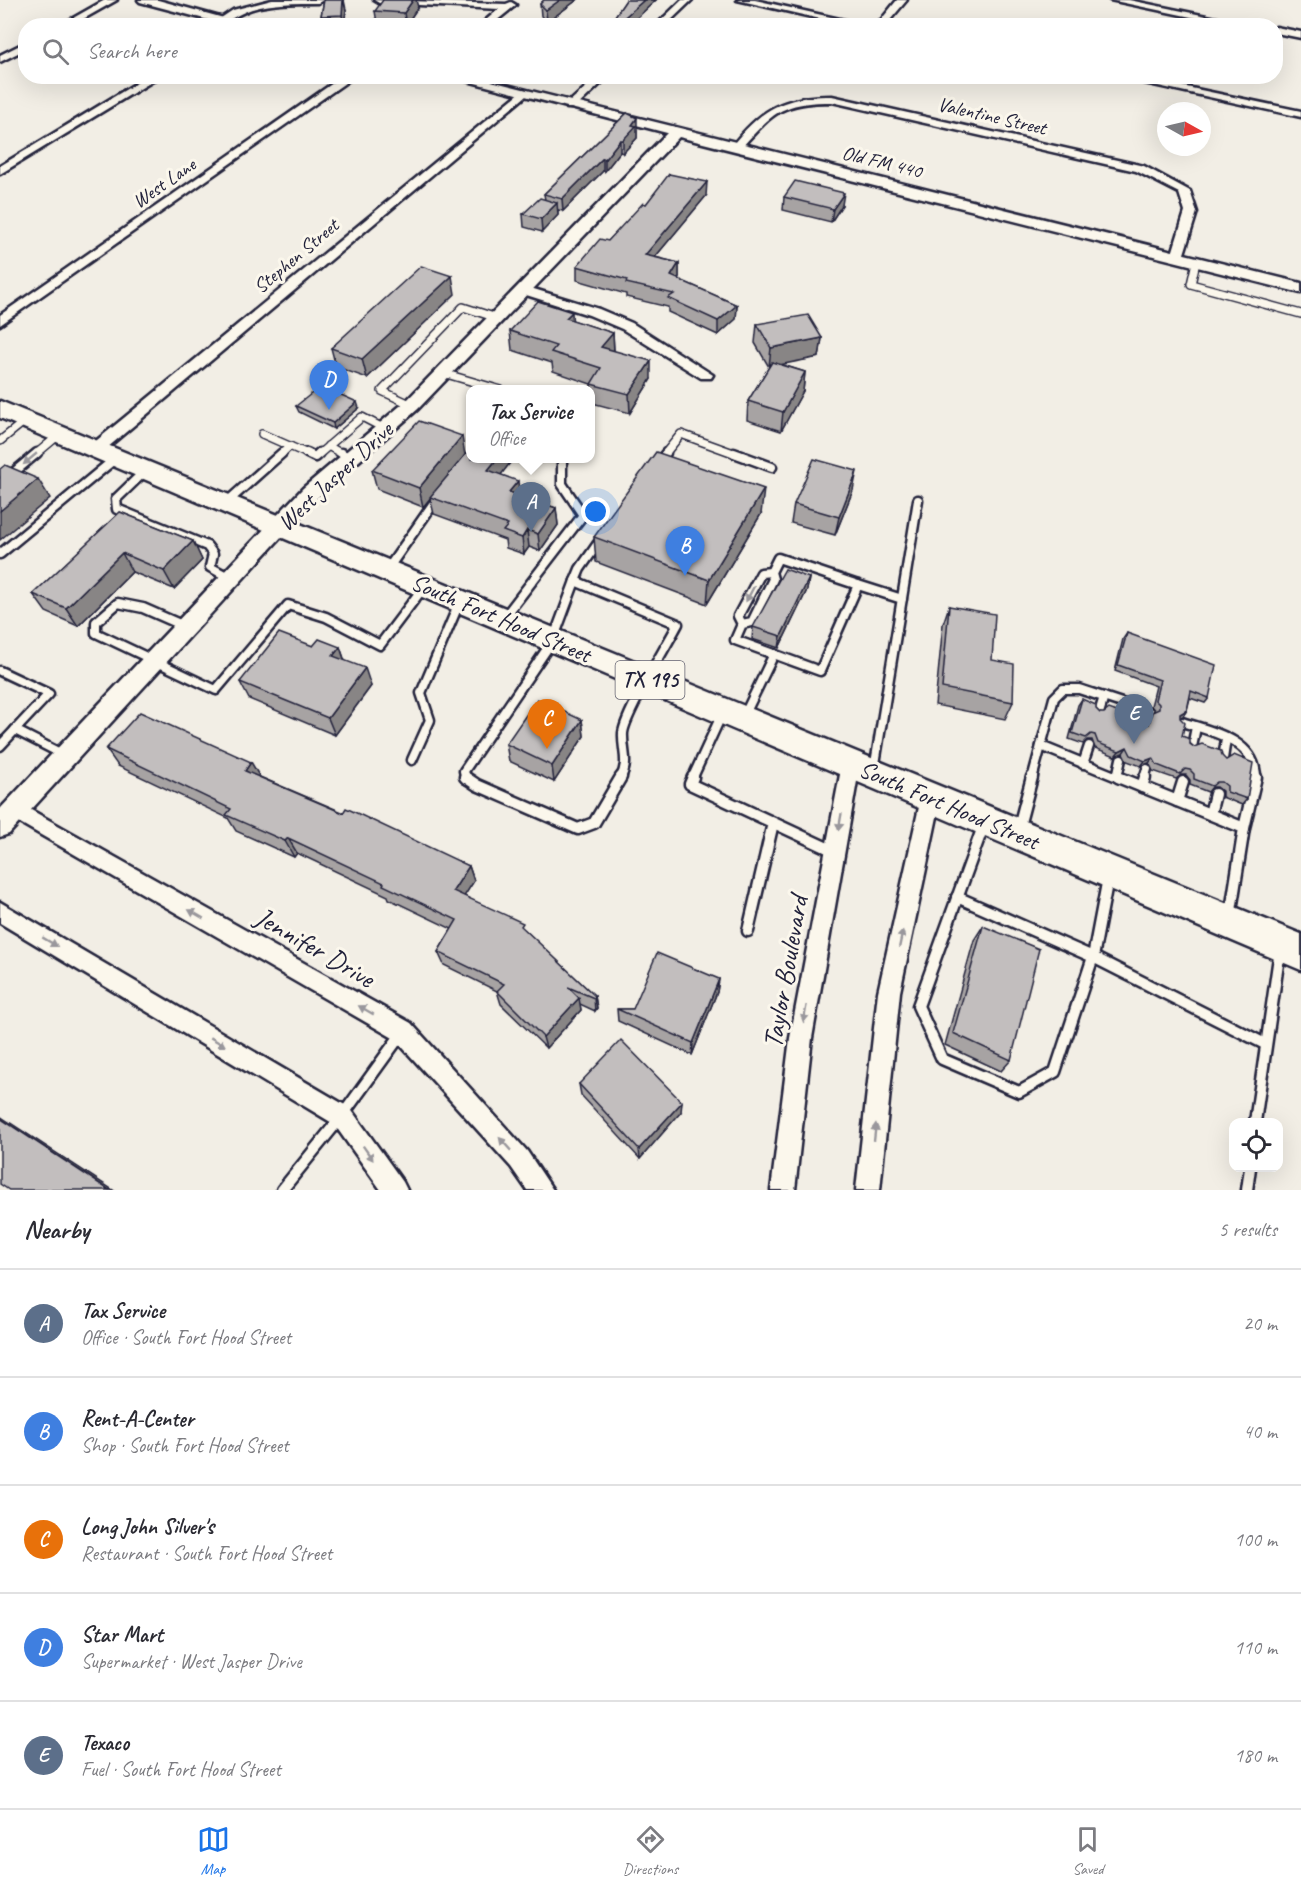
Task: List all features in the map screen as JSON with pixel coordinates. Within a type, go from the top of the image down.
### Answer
[{"type":"highway","name":"South Fort Hood Street","points":[[13,414],[1291,948]]},
{"type":"street","points":[[78,18],[112,0]]},
{"type":"street","points":[[144,0],[203,18]]},
{"type":"street","points":[[223,18],[242,8],[266,3],[318,0]]},
{"type":"street","points":[[379,0],[508,7]]},
{"type":"street","points":[[494,18],[517,0]]},
{"type":"street","points":[[668,18],[687,0]]},
{"type":"street","points":[[742,0],[829,18]]},
{"type":"street","points":[[887,18],[902,0]]},
{"type":"street","points":[[1115,0],[1209,18]]},
{"type":"street","points":[[1283,32],[1301,35]]},
{"type":"street","points":[[0,59],[18,49]]},
{"type":"street","points":[[0,171],[143,84]]},
{"type":"street","name":"West Lane","points":[[0,321],[339,84]]},
{"type":"street","name":"Old FM 440","points":[[484,84],[1301,288]]},
{"type":"street","points":[[571,106],[595,84]]},
{"type":"street","points":[[1156,84],[1301,114]]},
{"type":"street","name":"Stephen Street","points":[[106,453],[522,94]]},
{"type":"street","name":"Valentine Street","points":[[736,147],[774,107],[805,98],[832,99],[1140,168],[1185,191],[1191,212],[1177,257]]},
{"type":"street","name":"West Jasper Drive","points":[[5,816],[279,525],[350,458],[412,405],[676,132]]},
{"type":"street","points":[[524,290],[594,312],[627,326],[706,375]]},
{"type":"street","name":"Taylor Boulevard","points":[[783,1190],[801,1038],[835,852],[862,769]]},
{"type":"street","points":[[873,1189],[889,992],[931,798]]},
{"type":"street","name":"Jennifer Drive","points":[[5,816],[403,1031],[519,1159],[541,1190]]},
{"type":"street","points":[[0,912],[342,1116],[395,1190]]},
{"type":"lane","points":[[1196,262],[1191,284],[1301,314]]},
{"type":"lane","points":[[412,405],[382,391],[463,307],[497,318]]},
{"type":"lane","points":[[443,373],[484,385]]},
{"type":"lane","points":[[0,441],[13,414]]},
{"type":"lane","points":[[262,434],[315,457],[362,417],[385,429]]},
{"type":"lane","points":[[0,484],[60,434]]},
{"type":"lane","points":[[654,467],[681,434],[772,467]]},
{"type":"lane","points":[[226,503],[290,446]]},
{"type":"lane","points":[[328,446],[350,458]]},
{"type":"lane","points":[[0,554],[106,453]]},
{"type":"lane","points":[[503,619],[583,515],[562,484],[562,463]]},
{"type":"lane","points":[[146,470],[116,499],[117,509],[207,546],[213,554],[210,567],[230,578]]},
{"type":"lane","points":[[387,570],[444,490]]},
{"type":"lane","points":[[862,769],[902,599],[918,500]]},
{"type":"lane","points":[[575,581],[678,624],[622,733],[627,758],[625,771],[594,823],[578,829],[465,778],[465,771],[553,640],[575,581],[580,569],[607,531]]},
{"type":"lane","points":[[742,624],[752,622],[773,579],[771,572],[778,558],[902,599]]},
{"type":"lane","points":[[742,624],[738,616],[761,573],[771,572]]},
{"type":"lane","points":[[742,624],[735,640],[820,671],[858,585]]},
{"type":"lane","points":[[185,626],[127,603],[118,603],[96,622],[96,633],[216,690],[288,605],[326,617],[380,645],[424,586]]},
{"type":"lane","points":[[411,760],[430,720],[421,693],[460,601]]},
{"type":"lane","points":[[774,654],[690,784],[835,852]]},
{"type":"lane","points":[[0,671],[49,694],[0,746]]},
{"type":"lane","points":[[1017,834],[1054,698],[1063,689],[1079,689],[1149,712]]},
{"type":"lane","points":[[1100,713],[1104,697]]},
{"type":"lane","points":[[1130,724],[1135,707]]},
{"type":"lane","points":[[1182,722],[1239,744],[1252,756],[1256,774],[1244,828],[1229,922]]},
{"type":"lane","points":[[1192,747],[1196,727]]},
{"type":"lane","points":[[15,730],[64,755]]},
{"type":"lane","points":[[1223,759],[1226,739]]},
{"type":"lane","points":[[1083,764],[1089,746]]},
{"type":"lane","points":[[1041,747],[1244,828]]},
{"type":"lane","points":[[1117,777],[1121,759]]},
{"type":"lane","points":[[1142,787],[1148,769]]},
{"type":"lane","points":[[1178,801],[1182,782]]},
{"type":"lane","points":[[1210,814],[1215,794]]},
{"type":"lane","points":[[985,820],[918,1006],[942,1059],[1019,1092],[1055,1072],[1094,957],[1109,872]]},
{"type":"lane","points":[[748,931],[773,823]]},
{"type":"lane","points":[[957,897],[1094,957],[1265,1044]]},
{"type":"lane","points":[[1256,1118],[1265,1044],[1291,948]]},
{"type":"lane","points":[[282,1190],[342,1116],[403,1031]]},
{"type":"lane","points":[[1247,1190],[1249,1172]]},
{"type":"building","points":[[324,0],[343,0],[342,15],[321,16]]},
{"type":"building","points":[[383,0],[413,0],[404,13],[375,11]]},
{"type":"building","points":[[544,0],[560,0],[546,10],[540,4]]},
{"type":"building","points":[[626,0],[644,0],[624,18],[614,18]]},
{"type":"building","points":[[627,113],[637,118],[632,125],[636,126],[623,140],[620,140],[605,159],[603,158],[562,199],[544,194]]},
{"type":"building","points":[[669,174],[707,182],[645,255],[679,263],[671,276],[737,305],[718,321],[668,298],[674,294],[626,283],[627,280],[577,266],[600,239],[608,241],[643,203],[646,204]]},
{"type":"building","points":[[795,181],[844,193],[833,209],[784,197]]},
{"type":"building","points":[[540,198],[557,203],[541,219],[523,214]]},
{"type":"building","points":[[421,266],[452,276],[362,359],[331,348]]},
{"type":"building","points":[[538,301],[572,312],[566,318],[613,333],[601,347],[651,361],[629,394],[591,384],[601,368],[551,352],[556,346],[510,331]]},
{"type":"building","points":[[808,315],[822,338],[771,348],[757,324]]},
{"type":"building","points":[[772,362],[805,372],[783,412],[748,401]]},
{"type":"building","points":[[321,386],[357,402],[333,423],[296,406]]},
{"type":"building","points":[[419,421],[462,436],[419,488],[372,470]]},
{"type":"building","points":[[656,452],[764,489],[709,580],[594,537]]},
{"type":"building","points":[[466,454],[466,463],[494,463],[488,470],[518,481],[509,492],[556,508],[538,534],[527,530],[522,538],[503,531],[508,525],[430,497]]},
{"type":"building","points":[[814,459],[857,471],[839,517],[794,504]]},
{"type":"building","points":[[5,465],[38,479],[0,511],[0,469]]},
{"type":"building","points":[[120,512],[193,541],[164,571],[122,553],[66,608],[33,594]]},
{"type":"building","points":[[785,569],[809,578],[781,636],[753,627]]},
{"type":"building","points":[[949,606],[995,614],[992,660],[1014,664],[1013,702],[942,688]]},
{"type":"building","points":[[279,633],[313,646],[319,639],[340,647],[333,656],[365,668],[328,718],[240,682]]},
{"type":"building","points":[[1127,633],[1216,665],[1209,698],[1191,691],[1187,710],[1180,714],[1180,718],[1185,723],[1182,736],[1190,739],[1190,744],[1194,747],[1202,744],[1221,751],[1226,760],[1234,755],[1253,763],[1247,799],[1227,792],[1227,786],[1222,782],[1217,782],[1212,786],[1194,779],[1194,774],[1190,770],[1185,769],[1180,774],[1157,765],[1153,758],[1145,761],[1131,755],[1127,747],[1119,751],[1098,743],[1095,735],[1091,734],[1086,738],[1072,733],[1082,699],[1096,705],[1100,713],[1109,709],[1128,716],[1132,725],[1140,720],[1149,724],[1152,712],[1159,709],[1159,704],[1155,700],[1160,680],[1118,665]]},
{"type":"building","points":[[537,699],[582,720],[552,766],[506,744]]},
{"type":"building","points":[[140,712],[251,762],[245,771],[343,813],[346,808],[469,866],[453,891],[523,923],[521,926],[595,996],[594,998],[568,987],[579,998],[543,1037],[497,991],[504,984],[438,952],[457,920],[288,838],[285,841],[226,815],[231,809],[106,749]]},
{"type":"building","points":[[983,926],[1039,949],[1011,1060],[953,1033]]},
{"type":"building","points":[[657,953],[719,979],[693,1043],[617,1009],[633,1009]]},
{"type":"building","points":[[621,1040],[682,1102],[639,1149],[579,1084]]},
{"type":"building","points":[[0,1118],[109,1190],[9,1190],[0,1184]]},
{"type":"place","name":"Star Mart","points":[[329,410]]},
{"type":"place","name":"Tax Service","points":[[531,532]]},
{"type":"place","name":"Rent-A-Center","points":[[685,576]]},
{"type":"place","name":"Texaco","points":[[1134,744]]},
{"type":"place","name":"Long John Silver's","points":[[547,749]]}]
